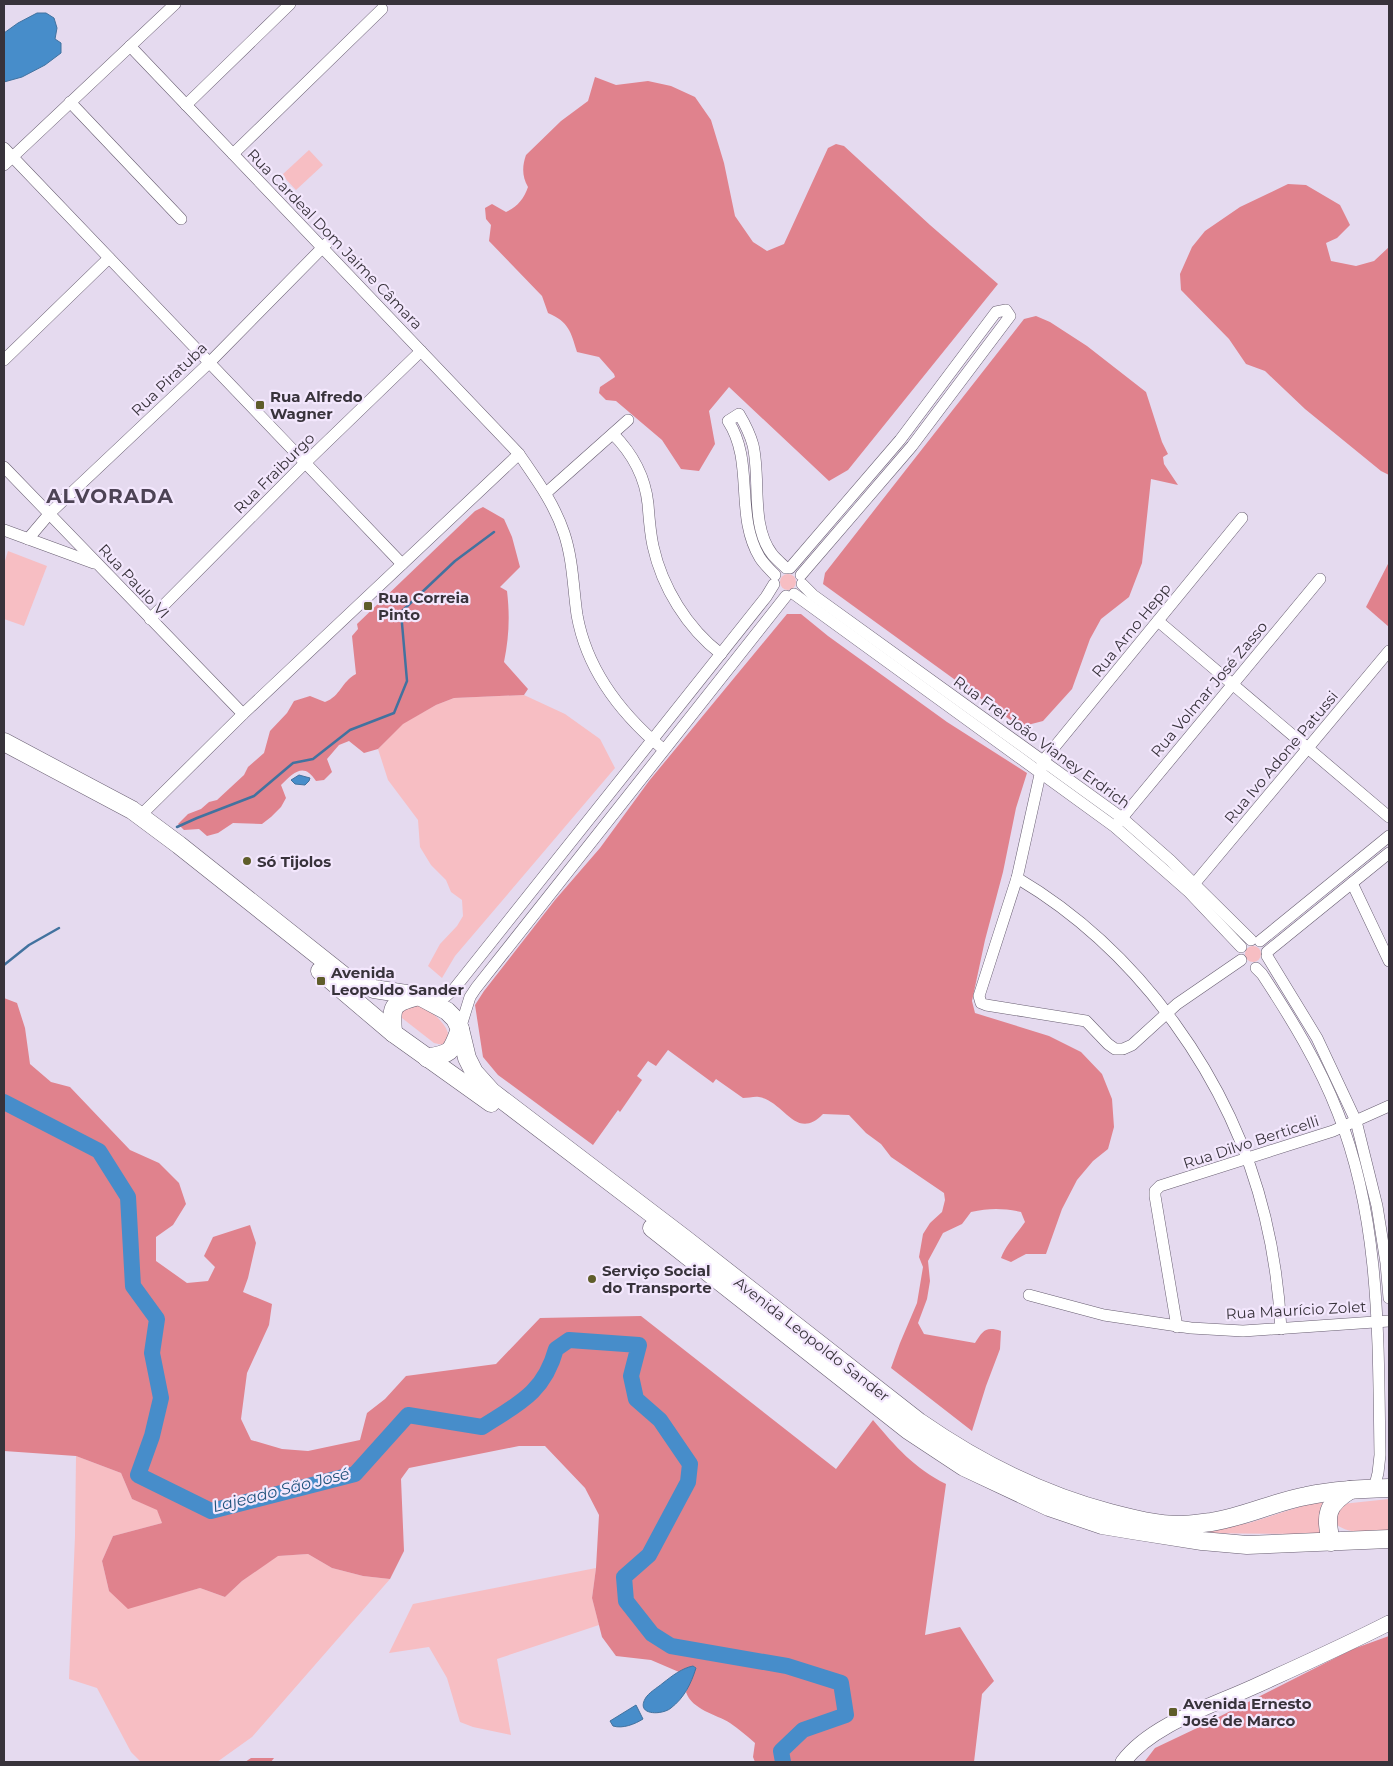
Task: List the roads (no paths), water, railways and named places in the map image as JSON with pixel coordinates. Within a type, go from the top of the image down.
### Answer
[{"type":"highway","name":"Avenida Leopoldo Sander","points":[[4,742],[66,774],[140,816],[344,976],[374,989],[426,999],[447,1011],[460,1029],[467,1058],[474,1072],[492,1092],[685,1239],[898,1406],[949,1443],[1020,1482],[1087,1507],[1141,1521],[1180,1525],[1232,1518],[1304,1496],[1381,1488]]},
{"type":"highway","name":"Avenida Leopoldo Sander","points":[[4,753],[38,768],[131,822],[165,846],[327,976],[393,1033],[487,1100],[530,1136],[600,1187],[908,1430],[964,1467],[1049,1507],[1110,1526],[1173,1537],[1247,1545],[1389,1539]]},
{"type":"highway","points":[[393,1033],[392,1010],[398,1002],[426,999]]},
{"type":"highway","points":[[427,1058],[446,1055],[451,1051],[460,1029]]},
{"type":"highway","points":[[1331,1542],[1327,1517],[1329,1509],[1335,1501],[1351,1490]]},
{"type":"main road","points":[[1122,1762],[1135,1748],[1146,1740],[1184,1718],[1346,1645],[1389,1623]]},
{"type":"street","points":[[8,161],[174,4]]},
{"type":"street","points":[[186,105],[290,4]]},
{"type":"street","points":[[233,154],[382,9]]},
{"type":"street","name":"Rua Cardeal Dom Jaime Câmara","points":[[130,46],[233,154],[326,244],[421,351],[519,454],[546,493],[558,518],[573,574],[578,617],[590,658],[610,695],[645,735],[663,750]]},
{"type":"street","points":[[70,102],[181,219]]},
{"type":"street","points":[[4,148],[8,161],[109,258],[402,564]]},
{"type":"street","name":"Rua Piratuba","points":[[28,538],[50,513],[209,363],[326,244]]},
{"type":"street","points":[[4,360],[109,258]]},
{"type":"street","points":[[426,999],[446,996],[454,989],[766,597],[778,572],[788,568],[900,440],[996,312],[1006,310],[1010,316],[912,446],[801,580],[798,592],[790,595],[663,750],[476,988],[470,997],[460,1029]]},
{"type":"street","name":"Rua Fraiburgo","points":[[150,619],[305,463],[421,351]]},
{"type":"street","points":[[790,595],[778,592],[775,579],[761,560],[752,540],[745,508],[741,449],[736,434],[728,421],[739,414],[747,428],[753,446],[758,507],[764,536],[772,554],[788,568],[794,569],[801,580]]},
{"type":"street","points":[[546,493],[628,420]]},
{"type":"street","points":[[613,434],[632,456],[642,478],[647,495],[654,548],[668,586],[689,622],[721,654]]},
{"type":"street","points":[[140,816],[243,714],[519,454]]},
{"type":"street","name":"Rua Paulo VI","points":[[4,467],[243,714]]},
{"type":"street","name":"Rua Arno Hepp","points":[[1041,767],[1242,518]]},
{"type":"street","points":[[4,530],[98,564]]},
{"type":"street","name":"Rua Volmar José Zasso","points":[[1118,823],[1320,579]]},
{"type":"street","name":"Rua Frei João Vianey Erdrich","points":[[801,580],[813,595],[1118,823],[1195,883],[1256,941]]},
{"type":"street","name":"Rua Frei João Vianey Erdrich","points":[[790,595],[1041,767]]},
{"type":"street","points":[[1158,621],[1389,817]]},
{"type":"street","name":"Rua Ivo Adone Patussi","points":[[1195,883],[1389,651]]},
{"type":"street","points":[[1041,767],[1017,878],[979,996],[981,1003],[1086,1021],[1108,1044],[1115,1049],[1123,1049],[1132,1045],[1166,1013],[1241,960]]},
{"type":"street","name":"Rua Frei João Vianey Erdrich","points":[[1118,823],[1241,947]]},
{"type":"street","points":[[1256,941],[1389,836]]},
{"type":"street","points":[[1256,968],[1263,964],[1268,954],[1389,853]]},
{"type":"street","points":[[1017,878],[1060,907],[1099,939],[1135,974],[1199,1059],[1226,1109],[1247,1159],[1264,1214],[1277,1279],[1281,1328]]},
{"type":"street","points":[[1352,883],[1389,961]]},
{"type":"street","points":[[1381,1488],[1378,1474],[1383,1321],[1356,1171],[1344,1127],[1305,1044],[1262,974],[1256,968],[1247,966],[1241,960],[1241,947],[1247,941],[1256,941],[1264,944],[1317,1038],[1356,1121],[1377,1206],[1385,1253],[1389,1298]]},
{"type":"street","name":"Rua Dilvo Berticelli","points":[[1177,1326],[1155,1191],[1160,1186],[1344,1127],[1389,1106]]},
{"type":"street","name":"Rua Maurício Zolet","points":[[1029,1295],[1104,1315],[1177,1326],[1243,1331],[1383,1321]]},
{"type":"water","points":[[37,13],[46,13],[54,18],[57,28],[55,39],[61,43],[61,53],[45,65],[22,77],[4,82],[4,33]]},
{"type":"water","points":[[299,775],[310,778],[305,785],[295,784],[291,780]]},
{"type":"water","points":[[693,1666],[696,1668],[689,1685],[676,1704],[667,1710],[657,1713],[644,1709],[645,1699],[650,1693],[677,1673]]},
{"type":"water","points":[[636,1705],[643,1719],[629,1726],[613,1726],[610,1721]]},
{"type":"waterway","points":[[177,827],[254,796],[293,763],[313,759],[350,730],[394,713],[407,681],[401,612],[455,561],[494,532]]},
{"type":"waterway","points":[[4,965],[29,945],[59,928]]},
{"type":"waterway","name":"Lajeado São José","points":[[4,1102],[99,1151],[128,1197],[133,1286],[157,1319],[152,1353],[161,1398],[152,1436],[138,1475],[211,1511],[355,1474],[408,1415],[482,1427],[528,1396],[544,1377],[556,1349],[569,1340],[639,1345],[631,1376],[636,1399],[660,1420],[690,1464],[688,1482],[649,1555],[624,1577],[626,1601],[652,1634],[671,1646],[787,1666],[841,1683],[846,1715],[803,1730],[781,1751],[783,1762]]},
{"type":"place","name":"Rua Alfredo Wagner","points":[[260,405]]},
{"type":"place","name":"Rua Correia Pinto","points":[[368,606]]},
{"type":"place","name":"Só Tijolos","points":[[247,861]]},
{"type":"place","name":"Avenida Leopoldo Sander","points":[[321,981]]},
{"type":"place","name":"Serviço Social do Transporte","points":[[592,1279]]},
{"type":"place","name":"Avenida Ernesto José de Marco","points":[[1173,1712]]},
{"type":"district","name":"ALVORADA","points":[[110,496]]}]
